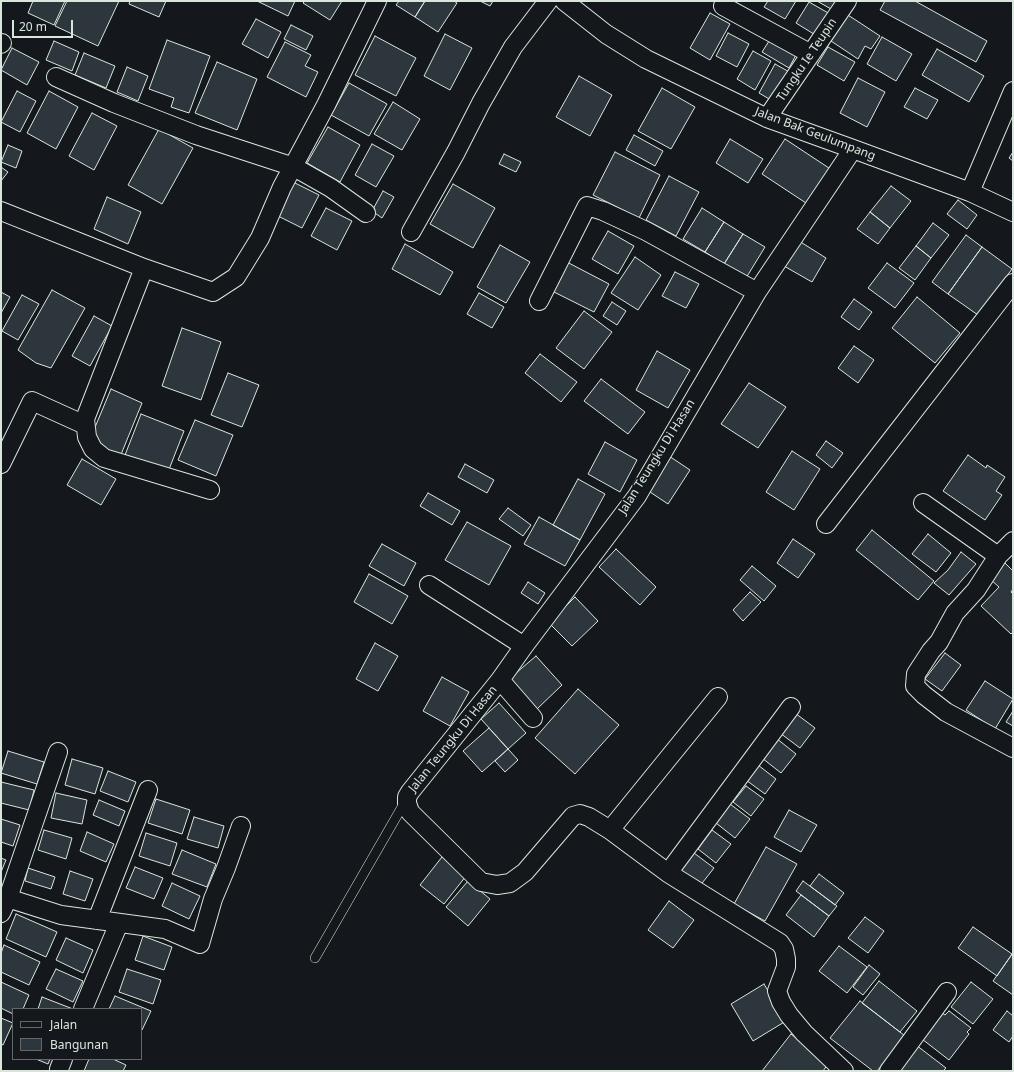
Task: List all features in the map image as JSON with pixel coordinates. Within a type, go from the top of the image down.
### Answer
[{"type":"street","points":[[1,211],[144,268],[213,292],[236,277],[260,238],[282,187],[294,168],[377,1]]},
{"type":"street","points":[[411,232],[513,47],[548,1]]},
{"type":"street","name":"Jalan Bak Geulumpang","points":[[564,1],[606,34],[646,59],[767,118],[853,148],[970,192],[1013,212]]},
{"type":"street","name":"Tungku Ie Teupin","points":[[767,118],[847,1]]},
{"type":"street","points":[[724,6],[811,54]]},
{"type":"street","points":[[56,77],[114,103],[196,135],[294,168],[331,188],[366,213]]},
{"type":"street","points":[[970,192],[1013,91]]},
{"type":"street","name":"Jalan Teungku Di Hasan","points":[[844,1071],[804,1033],[789,1015],[781,1002],[777,991],[786,967],[786,959],[784,949],[780,943],[668,873],[589,816],[580,814],[573,816],[525,872],[510,883],[497,885],[487,884],[481,882],[410,812],[407,797],[414,785],[500,680],[637,496],[757,292],[853,148]]},
{"type":"street","points":[[538,301],[587,206],[603,210],[646,231],[757,292]]},
{"type":"street","points":[[144,268],[85,419],[87,436],[93,449],[104,458],[210,490]]},
{"type":"street","points":[[826,524],[1013,283]]},
{"type":"street","points":[[1,464],[32,401],[85,425]]},
{"type":"street","points":[[923,503],[998,556]]},
{"type":"street","points":[[1013,541],[998,556],[976,590],[955,612],[939,642],[931,651],[916,674],[915,686],[946,712],[1013,748]]},
{"type":"street","points":[[429,585],[524,646]]},
{"type":"street","points":[[500,680],[533,718]]},
{"type":"street","points":[[610,830],[718,697]]},
{"type":"street","points":[[668,873],[791,707]]},
{"type":"street","points":[[58,752],[3,902],[61,915],[165,929],[200,944],[213,898],[226,868],[241,826]]},
{"type":"street","points":[[97,920],[148,790]]},
{"type":"street","points":[[84,1008],[119,923]]},
{"type":"street","points":[[889,1071],[947,992]]},
{"type":"lane","points":[[315,958],[407,797]]},
{"type":"building","points":[[33,1],[65,1],[54,25],[28,13]]},
{"type":"building","points":[[67,1],[119,1],[98,46],[55,26]]},
{"type":"building","points":[[130,1],[166,1],[159,17],[129,4]]},
{"type":"building","points":[[257,1],[295,1],[288,16]]},
{"type":"building","points":[[305,1],[342,1],[330,20],[303,3]]},
{"type":"building","points":[[399,1],[425,1],[415,17],[396,5]]},
{"type":"building","points":[[425,1],[454,1],[457,3],[438,32],[415,17]]},
{"type":"building","points":[[480,1],[493,1],[490,6]]},
{"type":"building","points":[[768,1],[796,1],[785,19],[764,7]]},
{"type":"building","points":[[817,1],[836,1],[831,9]]},
{"type":"building","points":[[885,1],[915,1],[987,41],[976,62],[880,10]]},
{"type":"building","points":[[809,2],[830,14],[817,36],[796,23]]},
{"type":"building","points":[[710,13],[730,24],[710,60],[690,48]]},
{"type":"building","points":[[848,15],[880,36],[871,49],[865,46],[858,59],[831,41]]},
{"type":"building","points":[[256,19],[281,32],[268,58],[242,44]]},
{"type":"building","points":[[291,25],[313,36],[306,50],[284,39]]},
{"type":"building","points":[[728,33],[749,44],[737,67],[716,56]]},
{"type":"building","points":[[445,34],[472,48],[450,90],[424,76]]},
{"type":"building","points":[[375,36],[416,58],[396,96],[355,75]]},
{"type":"building","points":[[882,37],[912,54],[896,81],[867,64]]},
{"type":"building","points":[[771,38],[797,53],[789,68],[762,52]]},
{"type":"building","points":[[167,40],[210,56],[189,113],[171,107],[174,98],[149,89]]},
{"type":"building","points":[[54,41],[79,52],[72,71],[46,60]]},
{"type":"building","points":[[285,42],[311,55],[305,66],[318,72],[306,97],[267,77]]},
{"type":"building","points":[[828,47],[855,62],[844,81],[817,65]]},
{"type":"building","points":[[12,48],[39,62],[27,85],[1,70]]},
{"type":"building","points":[[937,49],[984,76],[969,102],[922,75]]},
{"type":"building","points":[[753,51],[771,61],[755,90],[737,79]]},
{"type":"building","points":[[84,53],[115,66],[106,88],[75,75]]},
{"type":"building","points":[[217,62],[257,79],[237,130],[195,113]]},
{"type":"building","points":[[775,64],[793,74],[776,103],[759,93]]},
{"type":"building","points":[[127,67],[148,76],[138,101],[117,92]]},
{"type":"building","points":[[579,76],[612,95],[590,136],[556,117]]},
{"type":"building","points":[[858,78],[885,92],[867,127],[840,113]]},
{"type":"building","points":[[349,83],[387,104],[369,136],[331,115]]},
{"type":"building","points":[[662,88],[695,107],[671,149],[638,131]]},
{"type":"building","points":[[915,88],[938,100],[927,119],[904,107]]},
{"type":"building","points":[[17,91],[36,101],[20,132],[1,122]]},
{"type":"building","points":[[49,91],[78,107],[56,149],[27,133]]},
{"type":"building","points":[[393,102],[420,119],[402,150],[374,134]]},
{"type":"building","points":[[92,113],[117,126],[94,170],[69,156]]},
{"type":"building","points":[[328,127],[360,145],[340,182],[307,163]]},
{"type":"building","points":[[159,129],[193,148],[162,204],[128,185]]},
{"type":"building","points":[[634,135],[663,151],[655,166],[626,150]]},
{"type":"building","points":[[730,139],[763,159],[748,183],[716,163]]},
{"type":"building","points":[[785,139],[832,170],[809,205],[762,174]]},
{"type":"building","points":[[372,144],[394,156],[376,187],[355,175]]},
{"type":"building","points":[[8,145],[22,151],[16,168],[1,162]]},
{"type":"building","points":[[615,152],[660,175],[639,218],[593,195]]},
{"type":"building","points":[[1013,152],[1013,161],[1009,158]]},
{"type":"building","points":[[504,154],[521,162],[516,172],[499,164]]},
{"type":"building","points":[[1,167],[8,172],[1,181]]},
{"type":"building","points":[[669,176],[699,192],[676,236],[646,220]]},
{"type":"building","points":[[293,182],[319,195],[302,228],[276,215]]},
{"type":"building","points":[[453,184],[495,208],[473,248],[430,224]]},
{"type":"building","points":[[891,186],[911,201],[890,228],[870,212]]},
{"type":"building","points":[[383,191],[394,197],[382,218],[372,211]]},
{"type":"building","points":[[107,197],[141,212],[128,244],[94,229]]},
{"type":"building","points":[[958,200],[977,215],[967,229],[947,214]]},
{"type":"building","points":[[326,208],[352,221],[337,250],[311,236]]},
{"type":"building","points":[[702,208],[724,222],[705,252],[683,239]]},
{"type":"building","points":[[870,212],[890,228],[878,244],[857,229]]},
{"type":"building","points":[[724,222],[743,234],[724,264],[705,252]]},
{"type":"building","points":[[933,223],[949,235],[931,258],[916,246]]},
{"type":"building","points":[[608,231],[634,246],[618,274],[592,259]]},
{"type":"building","points":[[743,234],[765,247],[746,278],[724,264]]},
{"type":"building","points":[[966,235],[982,247],[948,294],[932,282]]},
{"type":"building","points":[[799,241],[826,258],[812,282],[784,266]]},
{"type":"building","points":[[405,244],[453,272],[440,295],[392,269]]},
{"type":"building","points":[[500,245],[530,262],[506,303],[477,287]]},
{"type":"building","points":[[916,246],[931,258],[915,280],[899,268]]},
{"type":"building","points":[[982,247],[1012,269],[978,315],[948,294]]},
{"type":"building","points":[[635,257],[661,275],[638,310],[611,293]]},
{"type":"building","points":[[563,260],[609,284],[594,312],[548,289]]},
{"type":"building","points":[[887,263],[914,283],[895,308],[868,288]]},
{"type":"building","points":[[675,272],[699,284],[686,308],[662,296]]},
{"type":"building","points":[[52,290],[85,308],[51,368],[36,363],[18,350]]},
{"type":"building","points":[[1,292],[10,297],[1,313]]},
{"type":"building","points":[[479,293],[504,307],[492,328],[467,314]]},
{"type":"building","points":[[22,295],[39,304],[18,340],[2,331]]},
{"type":"building","points":[[917,297],[960,333],[935,363],[892,328]]},
{"type":"building","points":[[854,299],[872,312],[859,330],[841,317]]},
{"type":"building","points":[[612,302],[626,311],[617,325],[603,316]]},
{"type":"building","points":[[584,311],[612,332],[584,369],[556,348]]},
{"type":"building","points":[[94,316],[112,326],[90,366],[72,356]]},
{"type":"building","points":[[182,328],[221,342],[201,400],[162,386]]},
{"type":"building","points":[[854,346],[874,360],[858,383],[838,368]]},
{"type":"building","points":[[657,351],[690,370],[668,408],[636,390]]},
{"type":"building","points":[[540,354],[577,382],[561,402],[525,373]]},
{"type":"building","points":[[228,373],[259,385],[242,427],[211,415]]},
{"type":"building","points":[[601,379],[645,412],[628,434],[584,401]]},
{"type":"building","points":[[749,383],[786,407],[758,448],[721,424]]},
{"type":"building","points":[[111,389],[142,403],[120,457],[88,444]]},
{"type":"building","points":[[141,414],[184,431],[168,472],[125,455]]},
{"type":"building","points":[[195,420],[233,435],[216,476],[178,460]]},
{"type":"building","points":[[826,441],[843,453],[832,468],[816,455]]},
{"type":"building","points":[[605,442],[637,460],[620,492],[588,474]]},
{"type":"building","points":[[792,451],[820,469],[794,510],[766,492]]},
{"type":"building","points":[[968,455],[986,468],[987,465],[1005,477],[996,491],[1002,495],[985,520],[943,491]]},
{"type":"building","points":[[669,456],[690,470],[668,504],[647,490]]},
{"type":"building","points":[[82,459],[116,479],[101,505],[67,485]]},
{"type":"building","points":[[465,464],[494,480],[487,493],[458,477]]},
{"type":"building","points":[[578,479],[605,494],[580,540],[553,525]]},
{"type":"building","points":[[428,493],[460,511],[452,525],[420,506]]},
{"type":"building","points":[[508,508],[531,525],[523,536],[499,519]]},
{"type":"building","points":[[539,517],[580,540],[565,566],[524,544]]},
{"type":"building","points":[[467,522],[511,546],[489,585],[445,560]]},
{"type":"building","points":[[872,530],[934,581],[918,600],[856,550]]},
{"type":"building","points":[[928,534],[951,553],[936,572],[912,554]]},
{"type":"building","points":[[793,539],[815,554],[798,578],[777,563]]},
{"type":"building","points":[[382,544],[416,563],[404,586],[369,566]]},
{"type":"building","points":[[616,549],[656,587],[640,605],[599,567]]},
{"type":"building","points":[[961,552],[976,564],[949,595],[934,583],[948,570]]},
{"type":"building","points":[[1005,563],[1013,571],[1013,589],[1011,592],[1013,594],[1013,632],[1011,634],[981,606],[999,587],[990,579]]},
{"type":"building","points":[[752,566],[776,586],[764,601],[740,580]]},
{"type":"building","points":[[369,574],[408,596],[392,624],[354,602]]},
{"type":"building","points":[[528,582],[545,593],[538,604],[521,593]]},
{"type":"building","points":[[750,592],[761,602],[743,621],[733,610]]},
{"type":"building","points":[[575,597],[598,621],[572,646],[549,623]]},
{"type":"building","points":[[375,643],[398,656],[378,691],[356,679]]},
{"type":"building","points":[[945,653],[961,665],[942,691],[925,679]]},
{"type":"building","points":[[536,656],[562,685],[537,709],[509,679]]},
{"type":"building","points":[[442,677],[469,692],[450,726],[423,711]]},
{"type":"building","points":[[985,681],[1013,699],[995,729],[966,710]]},
{"type":"building","points":[[578,689],[619,725],[575,774],[535,738]]},
{"type":"building","points":[[499,703],[526,733],[508,749],[481,719]]},
{"type":"building","points":[[1013,711],[1013,726],[1006,722]]},
{"type":"building","points":[[795,713],[815,728],[800,748],[780,733]]},
{"type":"building","points":[[489,728],[508,749],[482,772],[463,751]]},
{"type":"building","points":[[776,738],[796,754],[781,773],[762,758]]},
{"type":"building","points":[[508,749],[518,760],[505,772],[495,761]]},
{"type":"building","points":[[8,751],[44,762],[37,784],[1,773]]},
{"type":"building","points":[[72,759],[103,768],[95,794],[65,785]]},
{"type":"building","points":[[758,765],[776,779],[765,794],[746,780]]},
{"type":"building","points":[[108,771],[136,782],[128,802],[100,791]]},
{"type":"building","points":[[1,782],[34,790],[29,810],[1,803]]},
{"type":"building","points":[[746,786],[764,799],[751,816],[733,802]]},
{"type":"building","points":[[56,793],[87,800],[82,824],[51,818]]},
{"type":"building","points":[[156,799],[190,810],[182,834],[148,823]]},
{"type":"building","points":[[99,800],[125,811],[119,826],[93,815]]},
{"type":"building","points":[[730,804],[750,819],[735,838],[716,823]]},
{"type":"building","points":[[789,810],[817,825],[801,852],[774,837]]},
{"type":"building","points":[[194,817],[224,826],[218,848],[187,839]]},
{"type":"building","points":[[1,819],[20,825],[13,846],[1,842]]},
{"type":"building","points":[[44,830],[72,838],[66,859],[38,850]]},
{"type":"building","points":[[712,830],[731,844],[716,863],[698,849]]},
{"type":"building","points":[[87,832],[114,844],[106,862],[80,851]]},
{"type":"building","points":[[146,833],[177,843],[170,866],[139,856]]},
{"type":"building","points":[[766,847],[797,864],[765,921],[734,904]]},
{"type":"building","points":[[182,850],[216,864],[207,887],[172,874]]},
{"type":"building","points":[[694,853],[714,868],[699,887],[680,872]]},
{"type":"building","points":[[442,857],[466,876],[444,904],[420,885]]},
{"type":"building","points":[[1,858],[6,860],[1,872]]},
{"type":"building","points":[[135,867],[163,878],[154,899],[126,888]]},
{"type":"building","points":[[28,868],[55,877],[51,889],[25,881]]},
{"type":"building","points":[[70,871],[93,879],[85,901],[63,894]]},
{"type":"building","points":[[819,874],[844,893],[835,905],[810,886]]},
{"type":"building","points":[[468,881],[490,899],[468,926],[446,907]]},
{"type":"building","points":[[803,881],[837,906],[829,916],[796,891]]},
{"type":"building","points":[[172,883],[200,896],[189,919],[162,906]]},
{"type":"building","points":[[801,895],[829,916],[814,937],[786,915]]},
{"type":"building","points":[[669,901],[694,920],[673,948],[648,930]]},
{"type":"building","points":[[16,914],[57,932],[46,957],[6,939]]},
{"type":"building","points":[[865,917],[884,931],[868,953],[848,938]]},
{"type":"building","points":[[973,927],[1012,954],[997,976],[958,948]]},
{"type":"building","points":[[143,936],[172,947],[164,970],[135,960]]},
{"type":"building","points":[[66,938],[93,950],[83,973],[56,960]]},
{"type":"building","points":[[4,945],[40,962],[29,985],[1,972],[1,953]]},
{"type":"building","points":[[839,946],[867,967],[847,993],[819,971]]},
{"type":"building","points":[[1013,953],[1013,995],[993,981]]},
{"type":"building","points":[[869,965],[880,974],[863,995],[853,987]]},
{"type":"building","points":[[56,969],[83,981],[73,1002],[46,989]]},
{"type":"building","points":[[127,969],[161,980],[153,1004],[119,992]]},
{"type":"building","points":[[879,981],[917,1011],[900,1032],[862,1003]]},
{"type":"building","points":[[1,982],[29,995],[23,1008],[12,1008],[12,1014],[1,1008]]},
{"type":"building","points":[[971,982],[993,999],[973,1024],[951,1007]]},
{"type":"building","points":[[764,984],[786,1021],[753,1041],[731,1004]]},
{"type":"building","points":[[115,996],[151,1011],[142,1030],[142,1008],[109,1008]]},
{"type":"building","points":[[42,997],[70,1008],[38,1008]]},
{"type":"building","points":[[860,1001],[905,1036],[877,1071],[873,1071],[830,1038]]},
{"type":"building","points":[[949,1011],[971,1028],[967,1032],[969,1034],[949,1060],[922,1039],[942,1013],[945,1015]]},
{"type":"building","points":[[1007,1011],[1013,1016],[1013,1036],[1009,1042],[993,1030]]},
{"type":"building","points":[[1,1018],[12,1023],[12,1025],[3,1045],[1,1044]]},
{"type":"building","points":[[791,1034],[828,1064],[823,1071],[762,1071]]},
{"type":"building","points":[[916,1045],[946,1068],[943,1071],[895,1071]]},
{"type":"building","points":[[38,1060],[50,1060],[48,1064]]},
{"type":"building","points":[[89,1060],[115,1060],[126,1065],[123,1071],[84,1071]]}]
